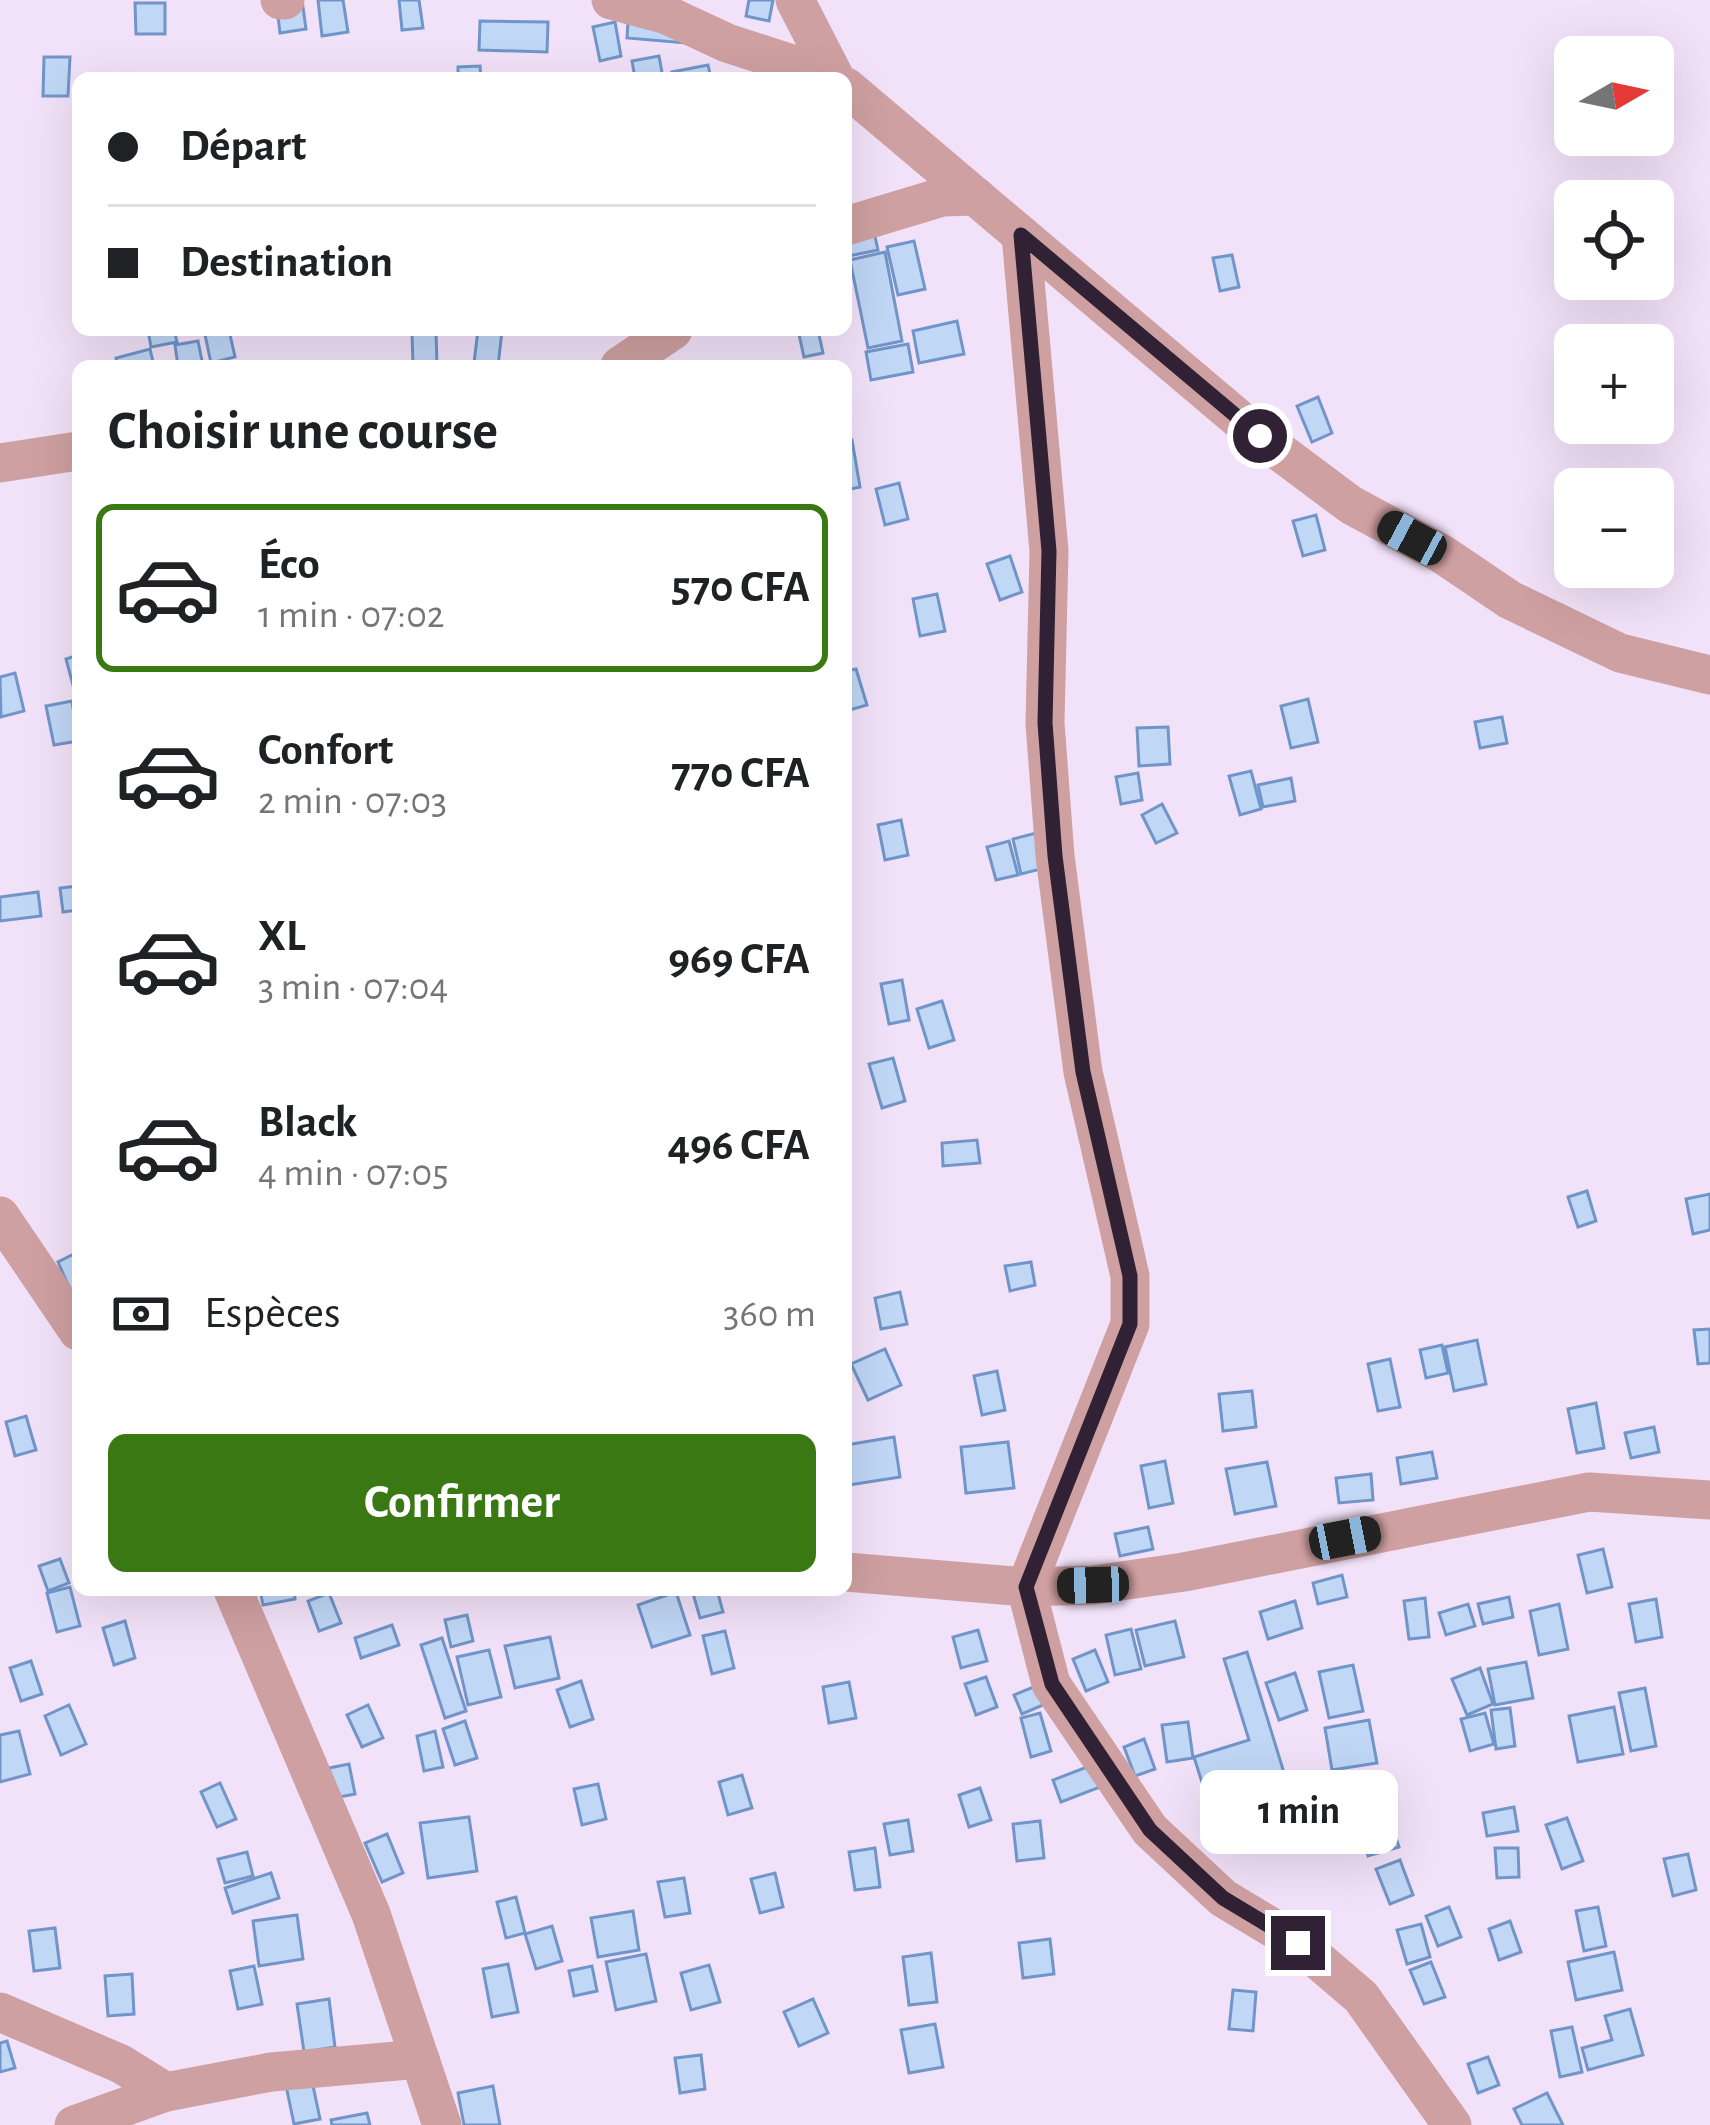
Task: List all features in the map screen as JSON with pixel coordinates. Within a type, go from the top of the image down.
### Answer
[{"type":"street","points":[[611,0],[667,15],[727,43],[816,72]]},
{"type":"street","points":[[795,0],[832,72]]},
{"type":"street","points":[[852,92],[1260,436],[1351,506],[1442,554],[1510,600],[1620,652],[1710,675]]},
{"type":"street","points":[[852,224],[943,197],[974,196]]},
{"type":"street","points":[[1021,235],[1049,551],[1045,723],[1055,856],[1083,1072],[1130,1276],[1130,1324],[1026,1587],[1052,1684],[1150,1830],[1223,1898],[1298,1943],[1361,1997],[1451,2125]]},
{"type":"street","points":[[629,360],[664,336]]},
{"type":"street","points":[[0,463],[72,452]]},
{"type":"street","points":[[0,1216],[72,1322]]},
{"type":"street","points":[[852,1572],[1026,1587],[1093,1585],[1184,1572],[1589,1492],[1710,1500]]},
{"type":"street","points":[[235,1596],[371,1913],[442,2125]]},
{"type":"street","points":[[0,2012],[122,2064],[166,2092]]},
{"type":"street","points":[[74,2125],[166,2092],[271,2072],[420,2059]]},
{"type":"building","points":[[276,0],[302,0],[306,29],[280,33]]},
{"type":"building","points":[[318,0],[343,0],[348,32],[322,36]]},
{"type":"building","points":[[399,0],[419,0],[423,28],[402,30]]},
{"type":"building","points":[[749,0],[773,0],[769,21],[746,16]]},
{"type":"building","points":[[135,3],[165,3],[165,34],[136,34]]},
{"type":"building","points":[[629,8],[710,45],[627,38]]},
{"type":"building","points":[[480,21],[548,22],[547,52],[479,50]]},
{"type":"building","points":[[615,22],[621,56],[600,61],[593,27]]},
{"type":"building","points":[[659,56],[662,72],[634,72],[632,61]]},
{"type":"building","points":[[44,57],[70,57],[68,96],[43,96]]},
{"type":"building","points":[[708,65],[710,72],[672,72]]},
{"type":"building","points":[[480,66],[480,72],[458,72],[458,67]]},
{"type":"building","points":[[868,206],[878,250],[852,255],[852,232]]},
{"type":"building","points":[[914,241],[925,289],[898,295],[887,247]]},
{"type":"building","points":[[885,252],[902,341],[868,348],[852,260]]},
{"type":"building","points":[[1232,255],[1239,287],[1220,291],[1213,258]]},
{"type":"building","points":[[957,321],[964,354],[919,363],[913,331]]},
{"type":"building","points":[[149,336],[176,336],[177,342],[151,347]]},
{"type":"building","points":[[205,336],[230,336],[235,357],[210,360]]},
{"type":"building","points":[[412,336],[436,336],[437,360],[413,360]]},
{"type":"building","points":[[477,336],[501,336],[499,360],[474,360]]},
{"type":"building","points":[[799,336],[819,336],[823,353],[804,357]]},
{"type":"building","points":[[198,341],[202,360],[177,360],[175,345]]},
{"type":"building","points":[[908,344],[913,372],[871,380],[866,352]]},
{"type":"building","points":[[150,349],[153,360],[116,360]]},
{"type":"building","points":[[1318,397],[1332,433],[1312,442],[1297,406]]},
{"type":"building","points":[[852,440],[860,487],[852,489]]},
{"type":"building","points":[[899,483],[908,519],[885,525],[876,489]]},
{"type":"building","points":[[1316,515],[1325,550],[1303,556],[1293,521]]},
{"type":"building","points":[[1010,556],[1022,592],[1000,600],[987,564]]},
{"type":"building","points":[[937,594],[945,631],[920,636],[913,599]]},
{"type":"building","points":[[856,669],[867,705],[852,709],[852,670]]},
{"type":"building","points":[[15,673],[24,711],[1,717],[0,677]]},
{"type":"building","points":[[1308,699],[1318,742],[1291,748],[1281,706]]},
{"type":"building","points":[[72,701],[72,742],[54,745],[46,706]]},
{"type":"building","points":[[1502,717],[1507,743],[1480,748],[1475,722]]},
{"type":"building","points":[[1168,727],[1170,764],[1139,766],[1137,728]]},
{"type":"building","points":[[1251,771],[1261,809],[1240,815],[1229,776]]},
{"type":"building","points":[[1138,773],[1142,800],[1121,804],[1116,777]]},
{"type":"building","points":[[1291,778],[1295,801],[1263,807],[1258,785]]},
{"type":"building","points":[[1162,804],[1177,833],[1156,843],[1142,815]]},
{"type":"building","points":[[901,820],[908,855],[885,860],[878,825]]},
{"type":"building","points":[[1036,833],[1045,868],[1021,874],[1013,839]]},
{"type":"building","points":[[1009,841],[1018,875],[996,880],[987,847]]},
{"type":"building","points":[[72,887],[72,911],[63,912],[60,888]]},
{"type":"building","points":[[38,892],[41,916],[0,921],[0,897]]},
{"type":"building","points":[[902,980],[909,1020],[889,1024],[881,984]]},
{"type":"building","points":[[942,1001],[954,1040],[929,1048],[917,1009]]},
{"type":"building","points":[[893,1058],[905,1101],[882,1108],[869,1064]]},
{"type":"building","points":[[977,1140],[980,1163],[943,1166],[942,1143]]},
{"type":"building","points":[[1587,1191],[1596,1221],[1578,1227],[1568,1197]]},
{"type":"building","points":[[1710,1194],[1710,1230],[1693,1234],[1686,1199]]},
{"type":"building","points":[[72,1255],[72,1294],[58,1262]]},
{"type":"building","points":[[1031,1262],[1035,1285],[1010,1291],[1005,1266]]},
{"type":"building","points":[[900,1292],[907,1324],[881,1329],[875,1298]]},
{"type":"building","points":[[1710,1329],[1710,1363],[1698,1364],[1694,1330]]},
{"type":"building","points":[[1477,1340],[1486,1384],[1454,1391],[1445,1347]]},
{"type":"building","points":[[1442,1345],[1448,1373],[1426,1378],[1420,1350]]},
{"type":"building","points":[[885,1349],[901,1385],[868,1400],[852,1364]]},
{"type":"building","points":[[1390,1359],[1400,1407],[1378,1411],[1368,1364]]},
{"type":"building","points":[[997,1371],[1005,1410],[982,1415],[974,1376]]},
{"type":"building","points":[[1252,1391],[1256,1427],[1223,1431],[1219,1394]]},
{"type":"building","points":[[1596,1403],[1604,1448],[1577,1453],[1568,1409]]},
{"type":"building","points":[[26,1416],[36,1450],[15,1456],[6,1422]]},
{"type":"building","points":[[1654,1427],[1659,1452],[1631,1458],[1625,1433]]},
{"type":"building","points":[[894,1437],[900,1477],[852,1485],[852,1444]]},
{"type":"building","points":[[1008,1442],[1014,1488],[966,1493],[961,1447]]},
{"type":"building","points":[[1432,1452],[1437,1478],[1401,1484],[1397,1458]]},
{"type":"building","points":[[1165,1461],[1173,1503],[1149,1508],[1141,1466]]},
{"type":"building","points":[[1267,1462],[1276,1506],[1235,1514],[1226,1469]]},
{"type":"building","points":[[1371,1474],[1373,1500],[1339,1503],[1336,1478]]},
{"type":"building","points":[[1148,1527],[1153,1549],[1120,1556],[1115,1534]]},
{"type":"building","points":[[1603,1549],[1612,1587],[1587,1593],[1578,1555]]},
{"type":"building","points":[[60,1559],[69,1583],[48,1591],[39,1566]]},
{"type":"building","points":[[1342,1575],[1347,1597],[1318,1604],[1313,1583]]},
{"type":"building","points":[[70,1587],[80,1626],[57,1632],[47,1593]]},
{"type":"building","points":[[261,1596],[295,1596],[295,1599],[263,1605]]},
{"type":"building","points":[[330,1596],[341,1623],[319,1631],[308,1601]]},
{"type":"building","points":[[677,1596],[690,1635],[652,1647],[638,1605]]},
{"type":"building","points":[[694,1596],[719,1596],[723,1612],[700,1618]]},
{"type":"building","points":[[1509,1597],[1513,1617],[1483,1624],[1478,1604]]},
{"type":"building","points":[[1425,1598],[1429,1637],[1409,1639],[1404,1601]]},
{"type":"building","points":[[1656,1599],[1662,1637],[1636,1642],[1629,1604]]},
{"type":"building","points":[[1295,1601],[1302,1628],[1268,1639],[1260,1612]]},
{"type":"building","points":[[1468,1604],[1475,1626],[1446,1635],[1439,1613]]},
{"type":"building","points":[[1559,1604],[1568,1649],[1539,1655],[1530,1611]]},
{"type":"building","points":[[467,1615],[473,1641],[451,1647],[445,1620]]},
{"type":"building","points":[[125,1621],[135,1658],[114,1665],[103,1628]]},
{"type":"building","points":[[1175,1621],[1184,1657],[1145,1666],[1136,1630]]},
{"type":"building","points":[[392,1625],[399,1645],[361,1658],[355,1638]]},
{"type":"building","points":[[1131,1629],[1141,1669],[1115,1675],[1106,1635]]},
{"type":"building","points":[[978,1630],[987,1661],[961,1668],[953,1637]]},
{"type":"building","points":[[725,1631],[734,1668],[712,1674],[703,1636]]},
{"type":"building","points":[[550,1637],[559,1678],[515,1688],[505,1646]]},
{"type":"building","points":[[442,1638],[466,1711],[445,1718],[421,1645]]},
{"type":"building","points":[[489,1650],[501,1697],[468,1705],[457,1657]]},
{"type":"building","points":[[1095,1650],[1108,1682],[1086,1691],[1073,1659]]},
{"type":"building","points":[[1247,1652],[1285,1776],[1260,1784],[1262,1792],[1210,1808],[1194,1757],[1249,1740],[1224,1659]]},
{"type":"building","points":[[31,1661],[42,1694],[21,1701],[10,1668]]},
{"type":"building","points":[[1526,1662],[1533,1698],[1495,1705],[1488,1669]]},
{"type":"building","points":[[1353,1665],[1363,1711],[1329,1718],[1319,1672]]},
{"type":"building","points":[[1480,1668],[1493,1704],[1467,1715],[1452,1679]]},
{"type":"building","points":[[1295,1673],[1307,1710],[1279,1720],[1266,1683]]},
{"type":"building","points":[[986,1677],[997,1707],[976,1715],[965,1684]]},
{"type":"building","points":[[581,1681],[593,1719],[570,1727],[557,1690]]},
{"type":"building","points":[[849,1682],[856,1718],[829,1723],[823,1687]]},
{"type":"building","points":[[1041,1684],[1050,1702],[1022,1714],[1014,1695]]},
{"type":"building","points":[[1645,1688],[1656,1746],[1631,1751],[1619,1693]]},
{"type":"building","points":[[69,1705],[86,1744],[61,1755],[45,1716]]},
{"type":"building","points":[[368,1705],[383,1738],[362,1747],[347,1715]]},
{"type":"building","points":[[1614,1707],[1623,1754],[1578,1762],[1569,1716]]},
{"type":"building","points":[[1510,1708],[1515,1746],[1496,1749],[1491,1710]]},
{"type":"building","points":[[1040,1713],[1051,1751],[1031,1757],[1021,1718]]},
{"type":"building","points":[[1485,1713],[1494,1744],[1470,1751],[1461,1719]]},
{"type":"building","points":[[1369,1720],[1377,1763],[1332,1770],[1325,1728]]},
{"type":"building","points":[[465,1721],[477,1758],[455,1765],[443,1729]]},
{"type":"building","points":[[1188,1722],[1193,1758],[1167,1762],[1162,1725]]},
{"type":"building","points":[[19,1731],[30,1774],[0,1782],[0,1735]]},
{"type":"building","points":[[435,1731],[443,1767],[424,1771],[417,1736]]},
{"type":"building","points":[[1144,1739],[1155,1769],[1135,1776],[1124,1747]]},
{"type":"building","points":[[1100,1762],[1108,1784],[1061,1802],[1053,1780]]},
{"type":"building","points":[[349,1764],[355,1794],[334,1798],[329,1768]]},
{"type":"building","points":[[742,1775],[752,1808],[728,1815],[719,1782]]},
{"type":"building","points":[[220,1783],[236,1819],[217,1827],[201,1792]]},
{"type":"building","points":[[598,1784],[606,1819],[582,1825],[574,1789]]},
{"type":"building","points":[[980,1788],[991,1820],[969,1827],[959,1795]]},
{"type":"building","points":[[1386,1806],[1399,1847],[1368,1856],[1356,1816]]},
{"type":"building","points":[[1514,1807],[1518,1831],[1487,1836],[1483,1813]]},
{"type":"building","points":[[469,1817],[477,1871],[428,1878],[420,1823]]},
{"type":"building","points":[[1567,1818],[1583,1861],[1562,1869],[1546,1825]]},
{"type":"building","points":[[908,1820],[913,1851],[890,1855],[884,1824]]},
{"type":"building","points":[[1040,1821],[1044,1858],[1017,1861],[1013,1824]]},
{"type":"building","points":[[387,1834],[403,1873],[382,1882],[365,1843]]},
{"type":"building","points":[[875,1848],[880,1887],[855,1890],[849,1852]]},
{"type":"building","points":[[1495,1848],[1518,1848],[1519,1877],[1497,1878]]},
{"type":"building","points":[[247,1852],[253,1876],[225,1883],[218,1859]]},
{"type":"building","points":[[1688,1854],[1696,1890],[1673,1896],[1664,1859]]},
{"type":"building","points":[[1400,1860],[1413,1895],[1390,1904],[1376,1869]]},
{"type":"building","points":[[271,1873],[279,1898],[233,1913],[225,1888]]},
{"type":"building","points":[[775,1873],[783,1907],[760,1913],[751,1879]]},
{"type":"building","points":[[684,1878],[690,1913],[665,1917],[658,1882]]},
{"type":"building","points":[[516,1897],[525,1933],[506,1938],[497,1902]]},
{"type":"building","points":[[1449,1907],[1461,1937],[1438,1946],[1426,1916]]},
{"type":"building","points":[[1598,1907],[1606,1946],[1584,1951],[1576,1911]]},
{"type":"building","points":[[633,1911],[639,1950],[598,1957],[591,1918]]},
{"type":"building","points":[[297,1915],[303,1959],[259,1966],[253,1921]]},
{"type":"building","points":[[1510,1921],[1521,1952],[1499,1960],[1489,1929]]},
{"type":"building","points":[[1421,1924],[1430,1957],[1407,1964],[1397,1930]]},
{"type":"building","points":[[552,1926],[562,1961],[536,1969],[525,1934]]},
{"type":"building","points":[[55,1928],[60,1968],[34,1971],[29,1931]]},
{"type":"building","points":[[1050,1939],[1054,1974],[1023,1978],[1019,1943]]},
{"type":"building","points":[[1614,1952],[1622,1990],[1576,2000],[1568,1962]]},
{"type":"building","points":[[931,1953],[937,2002],[909,2005],[903,1957]]},
{"type":"building","points":[[646,1954],[656,2001],[616,2010],[606,1962]]},
{"type":"building","points":[[1431,1962],[1445,1997],[1424,2004],[1410,1970]]},
{"type":"building","points":[[508,1964],[518,2012],[492,2017],[483,1969]]},
{"type":"building","points":[[709,1965],[720,2002],[691,2010],[681,1973]]},
{"type":"building","points":[[254,1966],[262,2004],[238,2009],[230,1971]]},
{"type":"building","points":[[592,1966],[597,1991],[574,1996],[569,1971]]},
{"type":"building","points":[[132,1974],[134,2014],[108,2016],[105,1976]]},
{"type":"building","points":[[1233,1990],[1256,1992],[1253,2031],[1229,2029]]},
{"type":"building","points":[[329,1999],[335,2047],[304,2052],[297,2004]]},
{"type":"building","points":[[813,1999],[828,2033],[799,2046],[784,2012]]},
{"type":"building","points":[[1630,2009],[1643,2055],[1588,2070],[1582,2048],[1612,2040],[1605,2016]]},
{"type":"building","points":[[935,2024],[943,2067],[909,2073],[901,2030]]},
{"type":"building","points":[[1572,2027],[1582,2072],[1560,2077],[1551,2031]]},
{"type":"building","points":[[7,2041],[15,2068],[0,2072],[0,2043]]},
{"type":"building","points":[[701,2055],[705,2089],[680,2093],[675,2058]]},
{"type":"building","points":[[1488,2057],[1499,2085],[1478,2093],[1468,2064]]},
{"type":"building","points":[[311,2076],[320,2119],[294,2124],[285,2081]]},
{"type":"building","points":[[493,2086],[500,2125],[464,2125],[458,2093]]},
{"type":"building","points":[[1547,2093],[1563,2125],[1522,2125],[1514,2109]]},
{"type":"building","points":[[367,2113],[370,2125],[332,2125],[331,2120]]},
{"type":"route","points":[[1260,436],[1021,235],[1049,551],[1045,723],[1055,856],[1083,1072],[1130,1276],[1130,1324],[1026,1587],[1052,1684],[1150,1830],[1223,1898],[1298,1943]]}]
